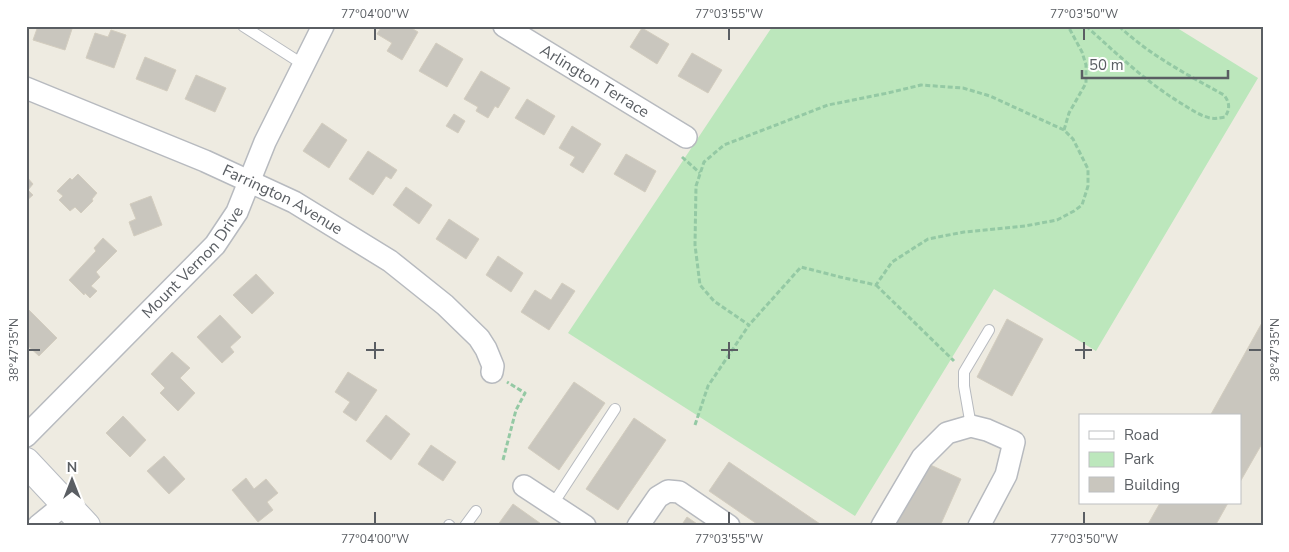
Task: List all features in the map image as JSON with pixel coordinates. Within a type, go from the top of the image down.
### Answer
[{"type":"main road","points":[[26,462],[86,526]]},
{"type":"street","name":"Mount Vernon Drive","points":[[26,436],[214,245],[237,212],[265,142],[323,26]]},
{"type":"street","name":"Arlington Terrace","points":[[504,26],[686,137]]},
{"type":"street","name":"Farrington Avenue","points":[[26,88],[205,161],[294,202],[390,261],[445,305],[473,331],[486,349],[493,366],[492,372]]},
{"type":"street","points":[[882,526],[922,458],[948,433],[971,426],[988,430],[1014,442],[1006,475],[979,526]]},
{"type":"street","points":[[524,486],[585,526]]},
{"type":"street","points":[[638,526],[658,497],[668,491],[679,492],[729,526]]},
{"type":"street","points":[[38,526],[65,504]]},
{"type":"lane","points":[[243,26],[304,65]]},
{"type":"lane","points":[[971,426],[964,386],[964,372],[989,330]]},
{"type":"lane","points":[[553,504],[615,409]]},
{"type":"lane","points":[[465,526],[476,511]]},
{"type":"path","points":[[1064,130],[1069,113],[1086,83],[1086,65],[1082,52],[1068,26]]},
{"type":"path","points":[[1086,26],[1126,63],[1164,93],[1195,112],[1209,118],[1225,117],[1228,111],[1228,101],[1224,95],[1158,56],[1131,38],[1119,26]]},
{"type":"path","points":[[749,325],[714,301],[700,286],[695,245],[696,186],[704,162],[724,145],[828,105],[888,94],[921,85],[963,88],[990,96],[1064,130],[1074,139],[1088,169],[1088,186],[1082,205],[1074,211],[1057,220],[1025,226],[964,232],[928,239],[892,262],[876,285]]},
{"type":"path","points":[[695,425],[708,386],[749,325],[801,266],[876,285],[964,372]]},
{"type":"path","points":[[492,372],[525,393],[516,410],[503,460]]},
{"type":"green space","points":[[771,26],[1174,26],[1258,78],[1096,351],[994,289],[855,516],[568,333]]},
{"type":"building","points":[[38,26],[73,26],[65,50],[33,40]]},
{"type":"building","points":[[382,26],[408,26],[418,32],[402,60],[387,51],[392,43],[377,34]]},
{"type":"building","points":[[642,28],[669,44],[657,64],[630,47]]},
{"type":"building","points":[[111,30],[126,35],[114,68],[86,58],[95,33],[108,37]]},
{"type":"building","points":[[436,43],[463,59],[447,87],[419,71]]},
{"type":"building","points":[[692,53],[722,70],[708,93],[678,76]]},
{"type":"building","points":[[145,57],[176,70],[167,91],[136,79]]},
{"type":"building","points":[[481,71],[510,88],[498,108],[495,106],[488,118],[476,111],[478,107],[464,99]]},
{"type":"building","points":[[196,75],[226,88],[215,112],[185,99]]},
{"type":"building","points":[[527,99],[555,116],[544,135],[515,118]]},
{"type":"building","points":[[454,114],[465,121],[458,133],[446,126]]},
{"type":"building","points":[[322,123],[347,140],[329,168],[303,151]]},
{"type":"building","points":[[572,126],[601,144],[583,173],[570,165],[575,157],[559,148]]},
{"type":"building","points":[[368,151],[397,170],[391,179],[386,176],[373,195],[349,179]]},
{"type":"building","points":[[626,154],[656,171],[645,192],[614,174]]},
{"type":"building","points":[[78,174],[97,193],[92,199],[93,201],[81,213],[75,207],[70,211],[59,200],[63,196],[57,191],[70,178],[72,180]]},
{"type":"building","points":[[26,176],[33,184],[28,190],[33,195],[26,201]]},
{"type":"building","points":[[406,187],[432,205],[419,224],[393,205]]},
{"type":"building","points":[[151,196],[162,225],[134,236],[129,222],[136,219],[130,204]]},
{"type":"building","points":[[449,219],[479,239],[466,259],[436,239]]},
{"type":"building","points":[[103,238],[117,251],[96,272],[100,277],[91,286],[97,291],[90,298],[85,293],[84,295],[69,280],[96,251],[94,248]]},
{"type":"building","points":[[498,256],[523,273],[511,292],[486,275]]},
{"type":"building","points":[[256,274],[274,293],[252,314],[233,295]]},
{"type":"building","points":[[562,283],[575,291],[549,330],[521,312],[535,290],[551,300]]},
{"type":"building","points":[[29,310],[57,338],[39,356],[26,344],[26,312]]},
{"type":"building","points":[[220,315],[241,337],[230,347],[234,352],[222,363],[197,337]]},
{"type":"building","points":[[1007,319],[1043,339],[1012,396],[977,377]]},
{"type":"building","points":[[1263,321],[1263,442],[1242,479],[1242,414],[1211,414]]},
{"type":"building","points":[[172,352],[190,368],[180,378],[195,393],[178,411],[160,393],[165,388],[151,374]]},
{"type":"building","points":[[348,372],[377,390],[356,421],[343,412],[350,402],[335,392]]},
{"type":"building","points":[[574,382],[605,403],[559,470],[528,448]]},
{"type":"building","points":[[386,415],[410,434],[391,460],[366,441]]},
{"type":"building","points":[[123,416],[146,440],[130,457],[106,433]]},
{"type":"building","points":[[634,418],[666,440],[618,510],[586,489]]},
{"type":"building","points":[[431,445],[456,462],[443,481],[418,464]]},
{"type":"building","points":[[164,456],[185,479],[169,494],[147,471]]},
{"type":"building","points":[[729,462],[823,526],[760,526],[709,491]]},
{"type":"building","points":[[924,462],[961,479],[940,526],[895,526]]},
{"type":"building","points":[[246,478],[254,489],[266,479],[278,493],[267,502],[273,510],[258,522],[232,490]]},
{"type":"building","points":[[513,504],[544,526],[497,526]]},
{"type":"building","points":[[1159,504],[1227,504],[1215,526],[1147,526]]},
{"type":"building","points":[[687,517],[700,526],[681,526]]}]
